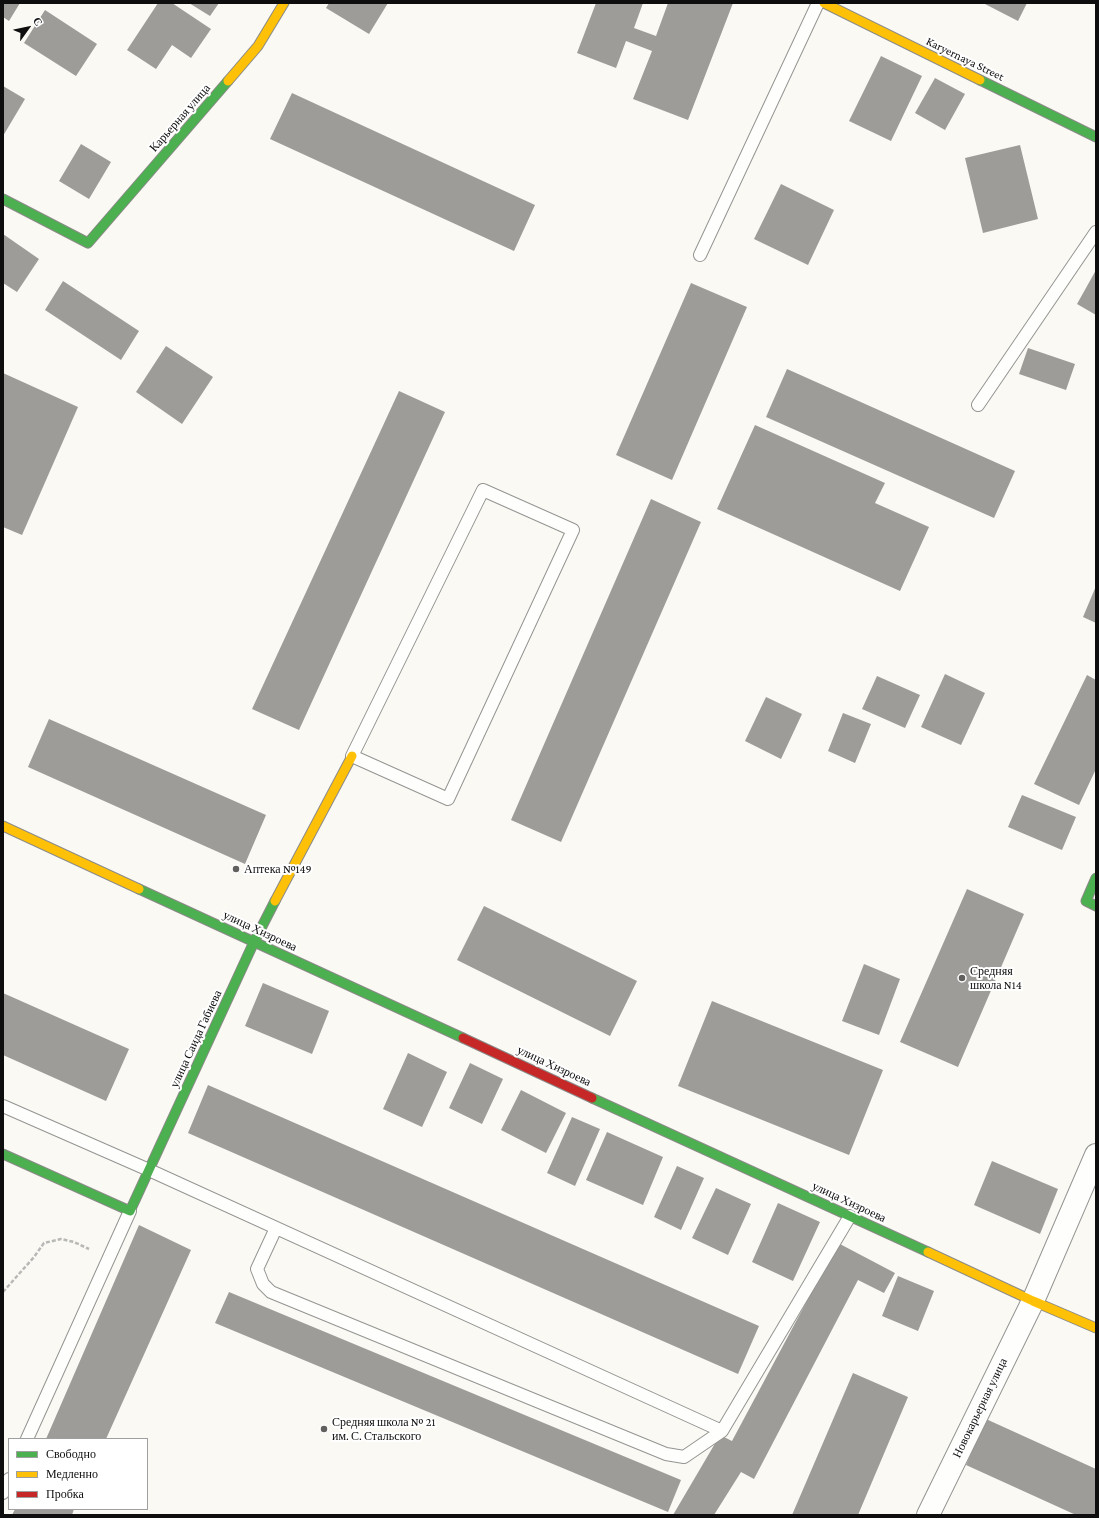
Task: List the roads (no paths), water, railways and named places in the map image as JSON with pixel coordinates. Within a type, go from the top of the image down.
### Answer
[{"type":"street","name":"Карьерная улица","points":[[3,199],[88,243],[258,46],[284,3]]},
{"type":"street","name":"Karyernaya Street","points":[[824,3],[1096,137]]},
{"type":"street","name":"улица Саида Габиева","points":[[130,1211],[254,942],[352,756]]},
{"type":"street","name":"улица Хизроева","points":[[3,826],[1033,1301],[1096,1328]]},
{"type":"street","points":[[1096,878],[1086,901],[1096,906]]},
{"type":"street","points":[[3,1154],[130,1211]]},
{"type":"street","name":"Новокарьерная улица","points":[[928,1515],[1033,1301],[1096,1155]]},
{"type":"lane","points":[[700,255],[818,3]]},
{"type":"lane","points":[[978,405],[1096,232]]},
{"type":"lane","points":[[483,490],[573,530],[448,799],[352,756],[483,490]]},
{"type":"lane","points":[[3,1106],[149,1170],[722,1431]]},
{"type":"lane","points":[[27,1438],[130,1211]]},
{"type":"lane","points":[[276,1228],[258,1269],[263,1284],[271,1292],[666,1454],[684,1457],[722,1431],[850,1216]]},
{"type":"lane","points":[[3,1493],[8,1481]]},
{"type":"place","name":"Аптека №149","points":[[236,869]]},
{"type":"place","name":"Средняя школа N14","points":[[962,978]]},
{"type":"place","name":"Средняя школа № 21 им. С. Стальского","points":[[324,1429]]}]
